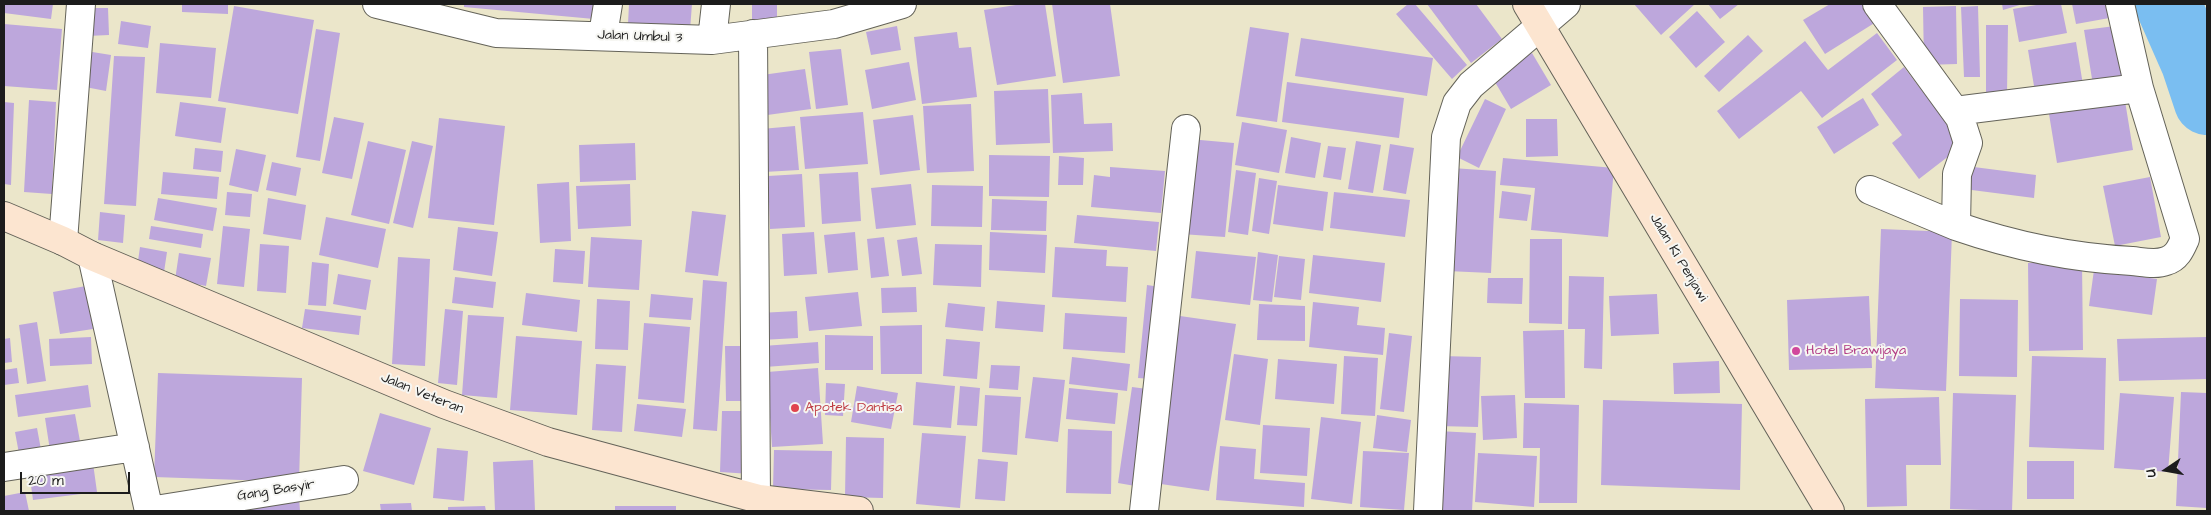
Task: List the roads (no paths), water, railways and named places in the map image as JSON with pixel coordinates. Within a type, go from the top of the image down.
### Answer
[{"type":"main road","name":"Jalan Ki Penjawi","points":[[1527,4],[1830,511]]},
{"type":"main road","name":"Jalan Veteran","points":[[4,216],[63,241],[92,256],[444,404],[548,442],[758,503],[859,511]]},
{"type":"street","points":[[63,241],[82,4]]},
{"type":"street","name":"Jalan Umbul 3","points":[[377,4],[447,12],[496,33],[712,40],[753,34],[833,14],[902,4]]},
{"type":"street","points":[[603,35],[608,4]]},
{"type":"street","points":[[712,40],[716,4]]},
{"type":"street","points":[[1428,511],[1448,126],[1457,103],[1471,85],[1566,4]]},
{"type":"street","points":[[1877,4],[1960,118],[1968,142],[1957,174],[1956,226]]},
{"type":"street","points":[[1870,190],[1956,226],[1986,236],[2110,260],[2153,263],[2167,261],[2180,251],[2185,239],[2139,88],[2120,4]]},
{"type":"street","points":[[753,34],[758,503]]},
{"type":"street","points":[[1955,111],[2139,88]]},
{"type":"street","points":[[1144,511],[1186,129]]},
{"type":"street","points":[[92,256],[149,511]]},
{"type":"street","points":[[4,467],[135,447]]},
{"type":"street","name":"Gang Basyir","points":[[149,511],[344,480]]},
{"type":"waterway","points":[[2168,4],[2194,63],[2207,102]]},
{"type":"place","name":"Hotel Brawijaya","points":[[1796,351]]},
{"type":"place","name":"Apotek Dantisa","points":[[795,408]]}]
